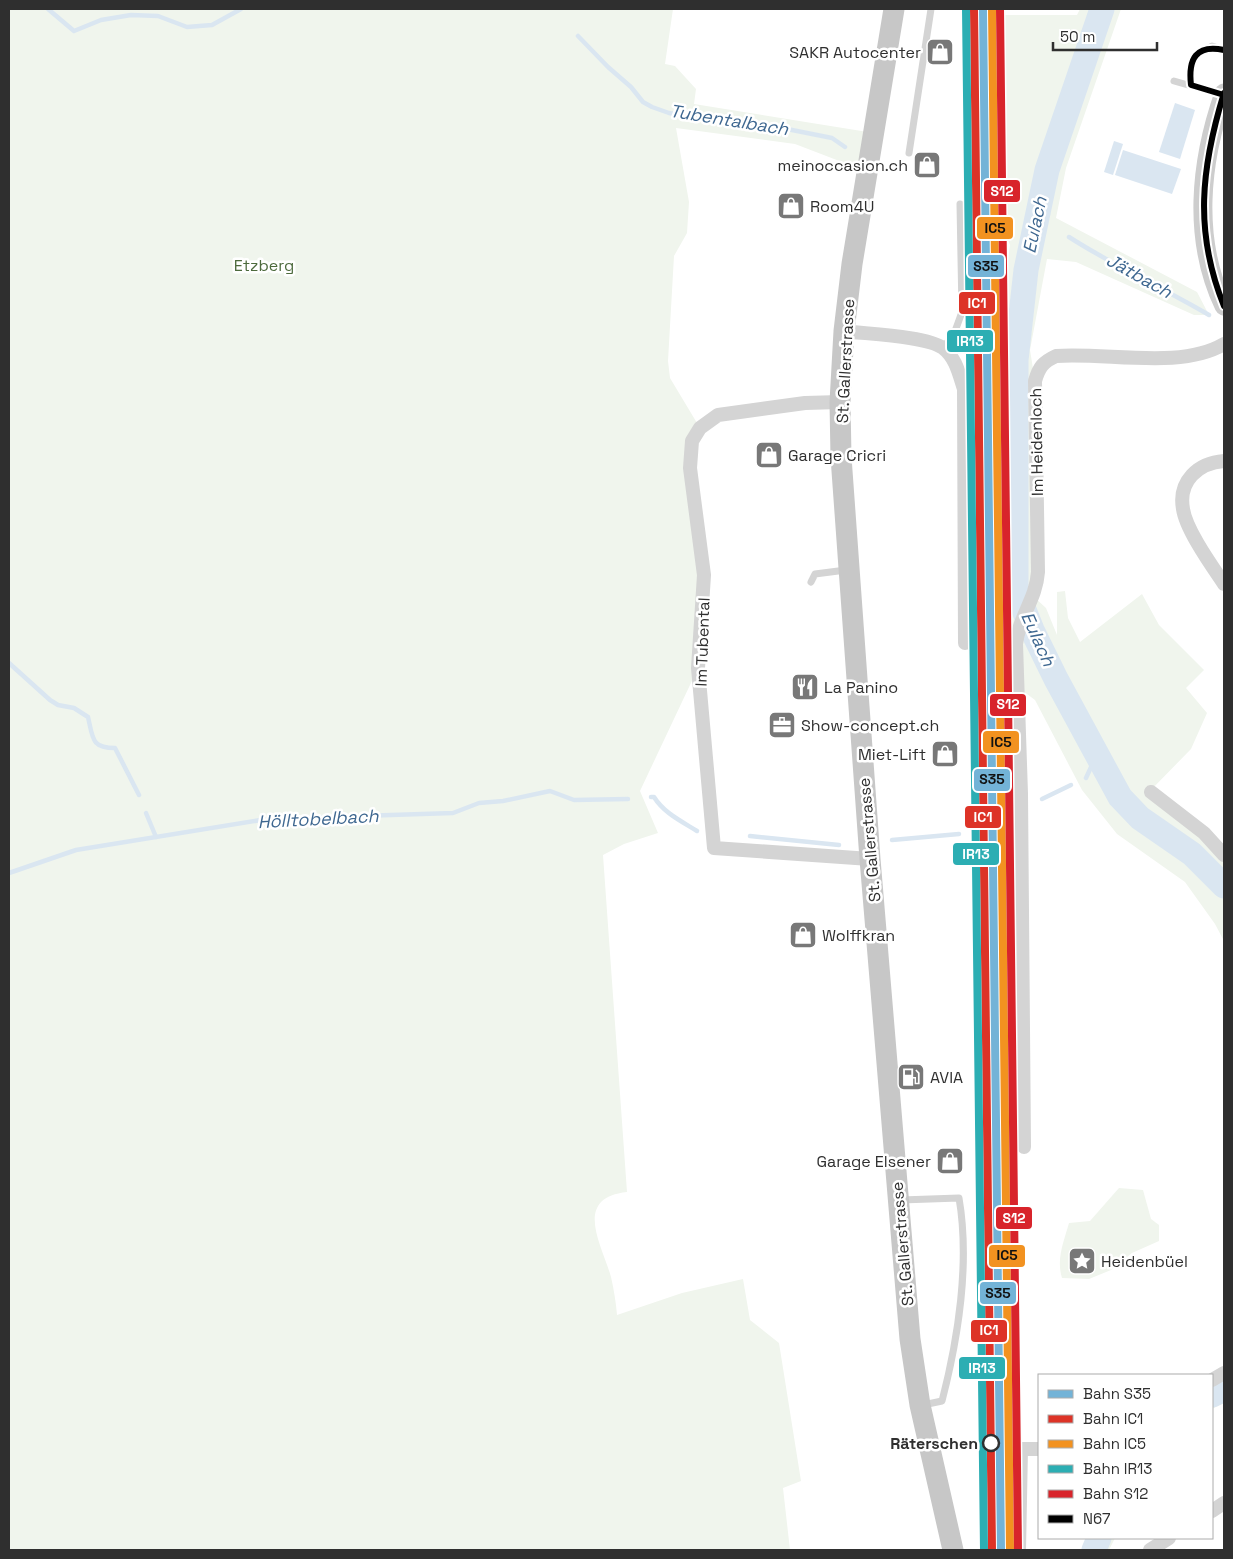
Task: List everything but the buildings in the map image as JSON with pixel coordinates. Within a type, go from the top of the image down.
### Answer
[{"type":"main road","name":"St. Gallerstrasse","points":[[894,9],[852,264],[844,331],[840,402],[842,476],[870,859],[910,1339],[920,1405],[953,1550]]},
{"type":"main road","points":[[1224,94],[1207,153],[1203,202],[1206,244],[1211,274],[1224,306]]},
{"type":"street","points":[[844,331],[927,341],[943,348],[957,364],[964,389],[966,643]]},
{"type":"street","name":"Im Heidenloch","points":[[1024,1147],[1021,784],[1016,644],[1018,627],[1033,596],[1038,572],[1036,381],[1039,368],[1045,361],[1056,356],[1179,358],[1211,352],[1224,344]]},
{"type":"street","name":"Im Tubental","points":[[840,402],[805,403],[718,416],[700,428],[692,441],[690,468],[704,575],[698,668],[714,848],[870,859]]},
{"type":"street","points":[[1224,461],[1211,462],[1198,469],[1187,480],[1182,494],[1183,510],[1190,526],[1224,584]]},
{"type":"street","points":[[1151,792],[1204,833],[1224,855]]},
{"type":"street","points":[[1213,1379],[1224,1372]]},
{"type":"street","points":[[1019,1550],[1021,1449],[1038,1449]]},
{"type":"street","points":[[1213,1510],[1224,1503]]},
{"type":"street","points":[[1150,1550],[1168,1539]]},
{"type":"lane","points":[[909,153],[931,9]]},
{"type":"lane","points":[[1191,85],[1190,72],[1195,56],[1212,46],[1224,50]]},
{"type":"lane","points":[[1174,81],[1224,94]]},
{"type":"lane","points":[[943,348],[954,334],[962,312],[960,204]]},
{"type":"lane","points":[[810,582],[814,574],[849,569]]},
{"type":"lane","points":[[898,1200],[959,1198],[961,1208],[963,1252],[953,1360],[942,1401],[920,1405]]},
{"type":"green space","name":"Etzberg","points":[[9,9],[673,9],[665,64],[675,66],[696,89],[694,104],[874,133],[868,169],[855,167],[795,144],[676,128],[689,202],[687,233],[674,256],[668,361],[670,378],[700,428],[692,441],[704,575],[698,668],[640,791],[658,833],[624,844],[603,855],[627,1192],[610,1196],[600,1203],[595,1213],[595,1225],[611,1277],[617,1315],[682,1293],[743,1279],[750,1320],[779,1343],[801,1481],[783,1488],[790,1550],[9,1550]]},
{"type":"green space","points":[[1080,9],[1121,9],[1066,168],[1056,218],[1197,292],[1209,315],[1194,315],[1076,262],[1047,259],[1030,350],[1035,381],[1033,596],[1046,608],[1057,635],[1057,592],[1065,591],[1068,618],[1080,642],[1142,594],[1159,625],[1204,670],[1186,688],[1207,713],[1191,749],[1150,791],[1224,855],[1224,941],[1215,924],[1185,882],[1117,834],[1082,790],[1035,700],[1019,688],[1016,644],[1007,624],[1001,337],[1003,296],[1010,245],[1002,224],[997,200],[996,16],[994,15],[1077,15]]},
{"type":"green space","points":[[1119,1188],[1143,1190],[1151,1219],[1159,1225],[1159,1241],[1132,1253],[1111,1270],[1089,1279],[1062,1278],[1060,1257],[1069,1223],[1090,1221]]},
{"type":"green space","points":[[1224,1373],[1224,1403],[1213,1408],[1213,1379]]},
{"type":"green space","points":[[1088,1539],[1114,1539],[1109,1550],[1084,1550]]},
{"type":"shaded area","points":[[1175,103],[1195,110],[1180,159],[1159,152]]},
{"type":"shaded area","points":[[1114,141],[1123,144],[1113,175],[1104,172]]},
{"type":"shaded area","points":[[1123,150],[1181,169],[1172,194],[1115,175]]},
{"type":"waterway","name":"Tubentalbach","points":[[48,9],[74,31],[101,20],[131,15],[158,16],[187,27],[212,25],[241,9]]},
{"type":"waterway","name":"Eulach","points":[[1102,9],[1047,170],[1026,270],[1016,360],[1016,590],[1032,630],[1056,679],[1120,797],[1140,818],[1192,854],[1224,886]]},
{"type":"waterway","name":"Tubentalbach","points":[[578,36],[608,67],[631,87],[643,102],[652,107],[693,118],[720,117],[765,130],[777,127],[832,138],[845,147]]},
{"type":"waterway","name":"Tubentalbach","points":[[1040,175],[1047,170]]},
{"type":"waterway","name":"Jätbach","points":[[1038,206],[1048,215]]},
{"type":"waterway","name":"Jätbach","points":[[1069,237],[1103,258],[1209,315]]},
{"type":"waterway","points":[[9,663],[50,700],[58,705],[74,708],[88,717],[94,740],[101,746],[115,748],[139,795]]},
{"type":"waterway","name":"Hölltobelbach","points":[[1086,778],[1097,754]]},
{"type":"waterway","name":"Hölltobelbach","points":[[1042,799],[1071,785]]},
{"type":"waterway","name":"Hölltobelbach","points":[[9,873],[76,850],[267,819],[453,813],[479,803],[503,801],[550,791],[574,800],[628,799]]},
{"type":"waterway","name":"Hölltobelbach","points":[[651,797],[654,797],[673,816],[697,831]]},
{"type":"waterway","points":[[146,813],[156,837]]},
{"type":"waterway","name":"Hölltobelbach","points":[[892,840],[959,834]]},
{"type":"waterway","name":"Hölltobelbach","points":[[750,836],[839,845]]},
{"type":"waterway","name":"Eulach","points":[[1213,1394],[1224,1389]]},
{"type":"waterway","name":"Eulach","points":[[1094,1550],[1099,1539]]},
{"type":"rail line","name":"IR13","points":[[966,9],[984,1550]]},
{"type":"rail line","name":"IC1","points":[[974,9],[992,1550]]},
{"type":"rail line","name":"S35","points":[[983,9],[1001,1550]]},
{"type":"rail line","name":"IC5","points":[[992,9],[1010,1550]]},
{"type":"rail line","name":"S12","points":[[1000,9],[1018,1550]]},
{"type":"transit line","name":"N67","points":[[1224,50],[1207,49],[1200,52],[1193,61],[1190,76],[1191,85],[1224,95]]},
{"type":"transit line","name":"N67","points":[[1224,93],[1210,148],[1204,200],[1208,252],[1214,279],[1224,306]]},
{"type":"place","name":"SAKR Autocenter","points":[[940,52]]},
{"type":"place","name":"meinoccasion.ch","points":[[927,165]]},
{"type":"place","name":"Room4U","points":[[791,206]]},
{"type":"place","name":"Garage Cricri","points":[[769,455]]},
{"type":"place","name":"La Panino","points":[[805,687]]},
{"type":"place","name":"Show-concept.ch","points":[[782,725]]},
{"type":"place","name":"Miet-Lift","points":[[945,754]]},
{"type":"place","name":"Wolffkran","points":[[803,935]]},
{"type":"place","name":"AVIA","points":[[911,1077]]},
{"type":"place","name":"Garage Elsener","points":[[950,1161]]},
{"type":"place","name":"Heidenbüel","points":[[1082,1261]]},
{"type":"place","name":"Räterschen","points":[[991,1443]]}]
